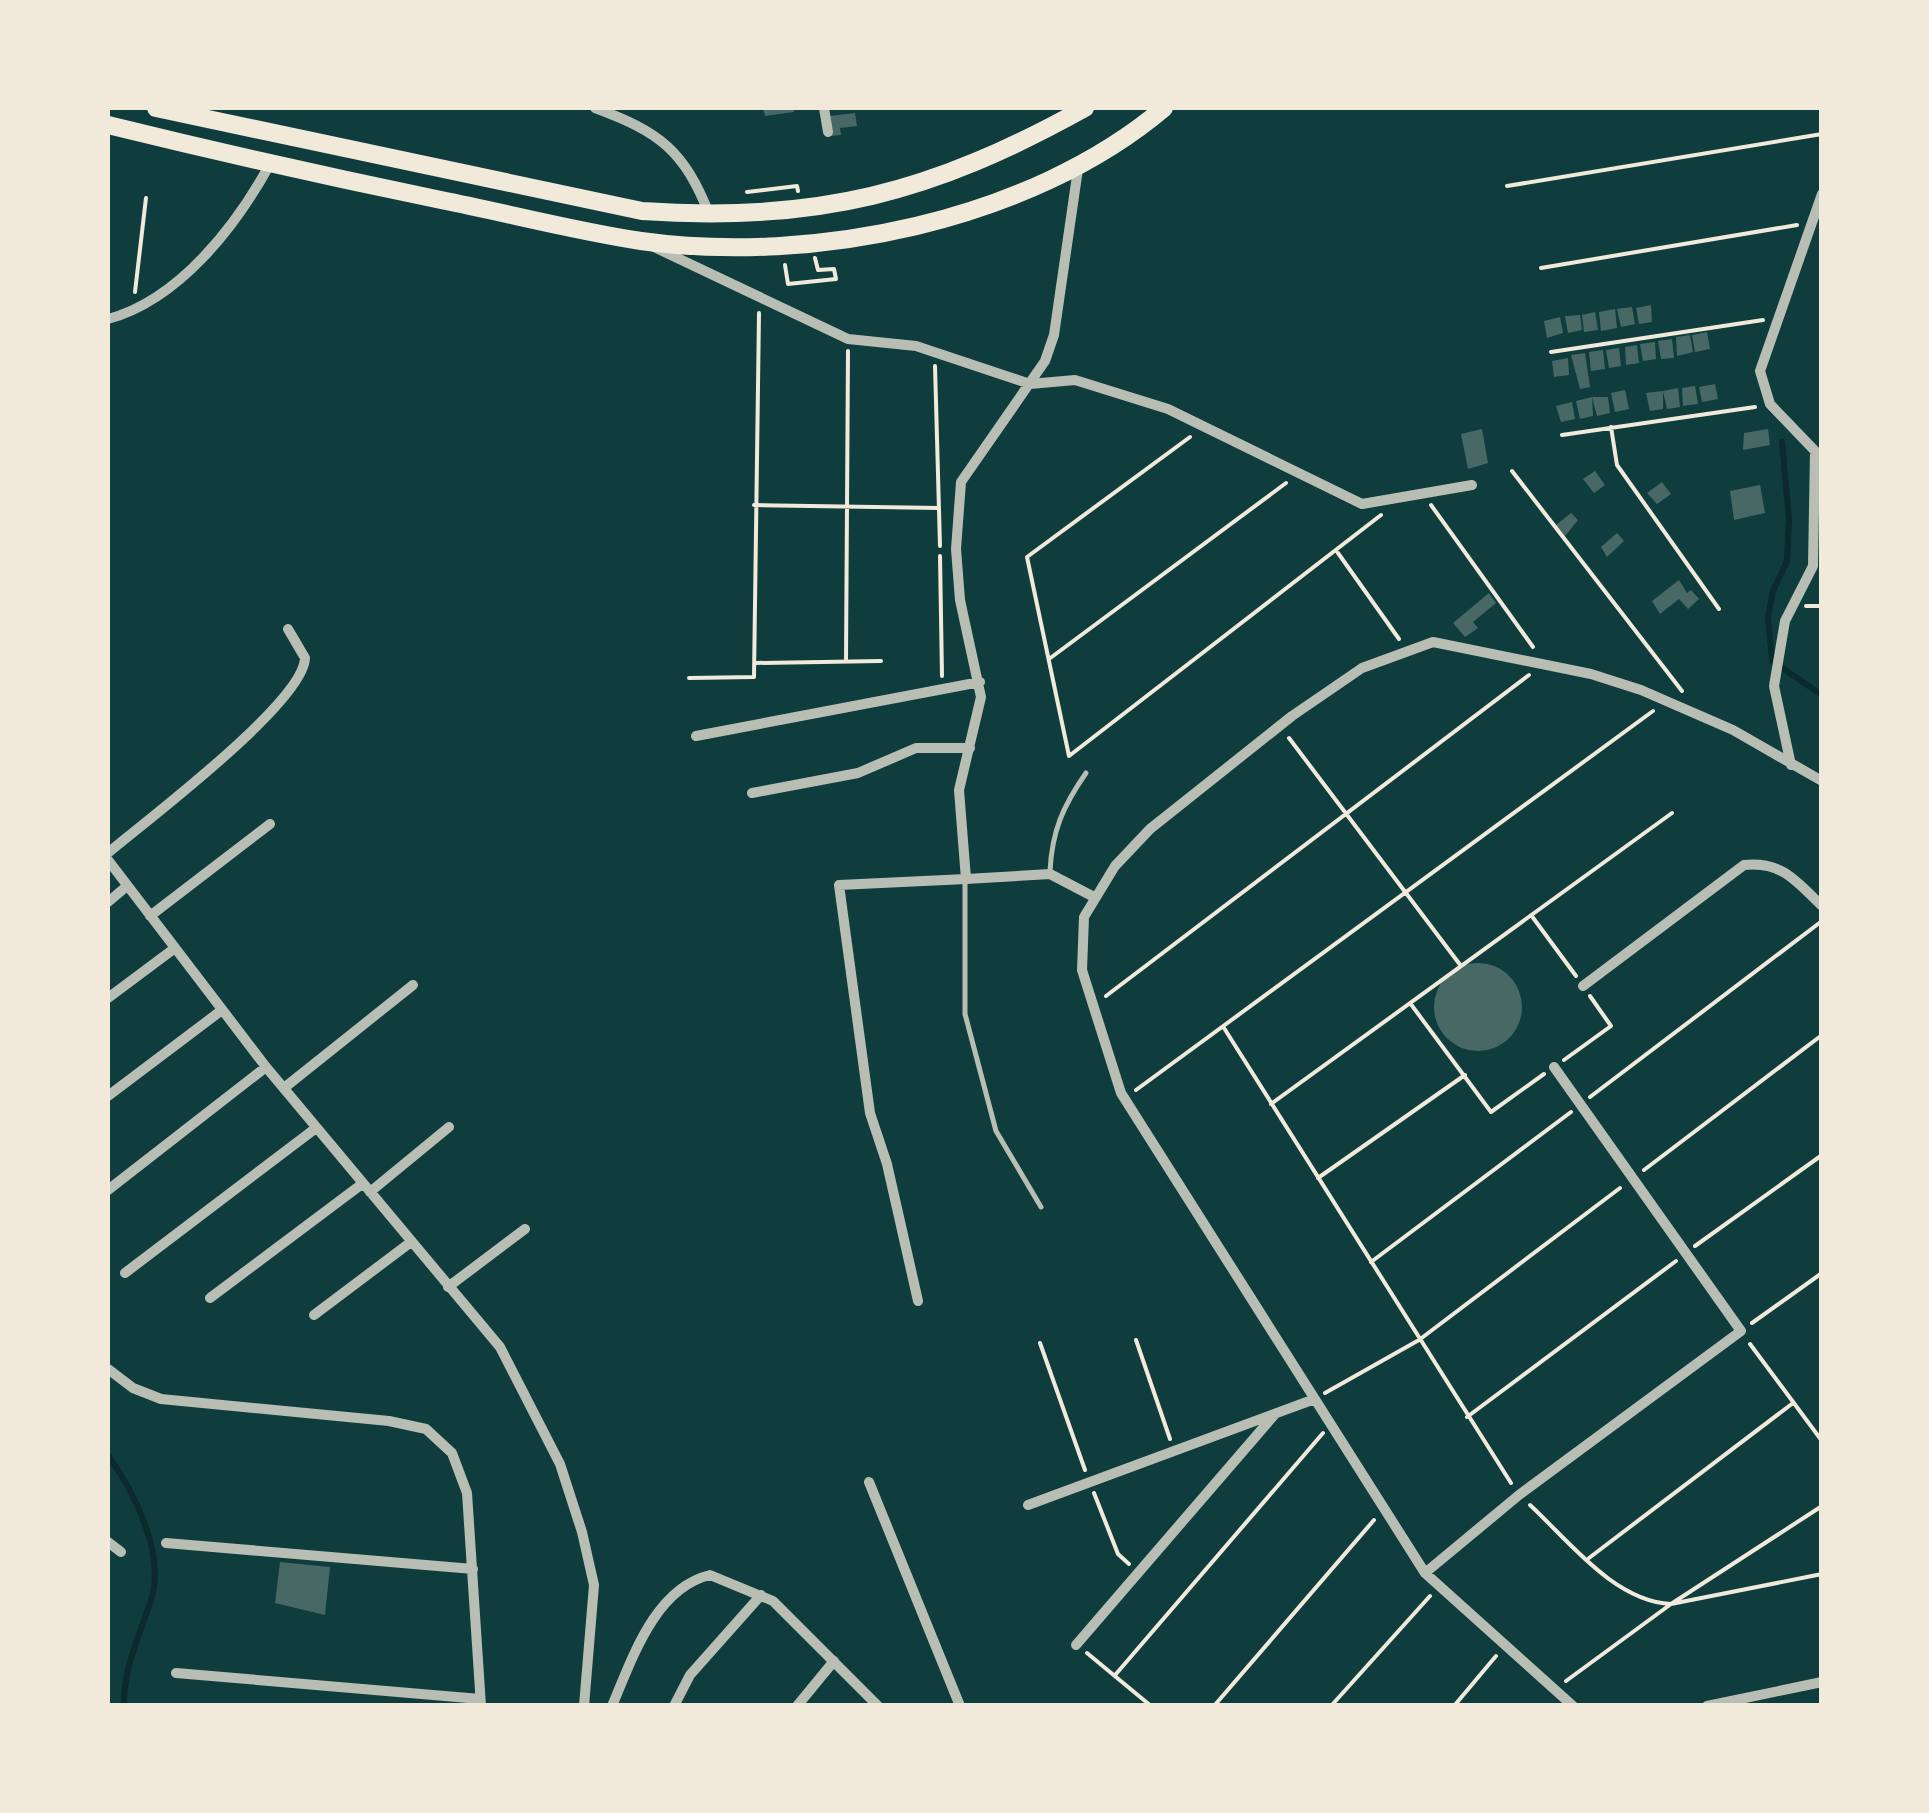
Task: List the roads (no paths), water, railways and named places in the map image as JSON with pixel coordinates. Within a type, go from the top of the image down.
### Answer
[{"type":"highway","points":[[156,108],[642,211],[710,216],[828,208],[879,196],[1034,136],[1085,108]]},
{"type":"highway","points":[[108,126],[270,164],[642,241],[719,247],[832,242],[928,223],[1078,169],[1164,108]]},
{"type":"street","points":[[595,108],[643,126],[675,149],[697,182],[710,216]]},
{"type":"street","points":[[824,108],[828,132]]},
{"type":"street","points":[[108,318],[132,312],[214,245],[246,207],[270,164]]},
{"type":"street","points":[[966,879],[959,790],[980,682],[960,600],[956,550],[961,482],[1045,362],[1054,335],[1078,169]]},
{"type":"street","points":[[1791,765],[1774,686],[1785,621],[1813,566],[1819,451],[1770,404],[1760,370],[1775,319],[1817,224],[1822,194]]},
{"type":"street","points":[[642,241],[759,300],[848,339],[935,351],[1030,384],[1076,380],[1206,426],[1362,504],[1472,485]]},
{"type":"street","points":[[288,628],[305,658],[298,684],[238,743],[108,856],[266,1067],[500,1346],[560,1464],[582,1532],[594,1585],[584,1706]]},
{"type":"street","points":[[1573,1706],[1426,1573],[1312,1400],[1124,1098],[1082,970],[1084,916],[1114,866],[1150,829],[1280,726],[1362,668],[1433,642],[1591,674],[1733,730],[1822,781]]},
{"type":"street","points":[[696,736],[980,682]]},
{"type":"street","points":[[752,793],[858,773],[916,748],[955,744],[970,748]]},
{"type":"street","points":[[150,916],[270,824]]},
{"type":"street","points":[[1582,986],[1744,865],[1766,863],[1784,869],[1822,906]]},
{"type":"street","points":[[918,1301],[887,1164],[870,1113],[839,885],[1050,874],[1094,897]]},
{"type":"street","points":[[108,902],[128,886]]},
{"type":"street","points":[[108,998],[175,948]]},
{"type":"street","points":[[284,1088],[413,986]]},
{"type":"street","points":[[108,1096],[222,1010]]},
{"type":"street","points":[[108,1190],[266,1067]]},
{"type":"street","points":[[1426,1573],[1518,1495],[1740,1331],[1554,1067]]},
{"type":"street","points":[[210,1298],[449,1126]]},
{"type":"street","points":[[125,1273],[316,1128]]},
{"type":"street","points":[[448,1287],[525,1229]]},
{"type":"street","points":[[314,1315],[410,1242]]},
{"type":"street","points":[[108,1368],[133,1388],[161,1399],[389,1421],[426,1429],[452,1453],[467,1493],[480,1702],[176,1673]]},
{"type":"street","points":[[1028,1505],[1312,1400]]},
{"type":"street","points":[[1076,1644],[1275,1414]]},
{"type":"street","points":[[869,1482],[960,1706]]},
{"type":"street","points":[[108,1542],[121,1552]]},
{"type":"street","points":[[166,1543],[473,1570]]},
{"type":"street","points":[[612,1706],[636,1649],[683,1584],[710,1575],[761,1595],[878,1706]]},
{"type":"street","points":[[674,1706],[690,1675],[761,1595]]},
{"type":"street","points":[[797,1706],[834,1662]]},
{"type":"street","points":[[1707,1706],[1822,1682]]},
{"type":"lane","points":[[1050,874],[1051,839],[1063,806],[1086,774]]},
{"type":"lane","points":[[966,879],[965,1014],[996,1131],[1041,1207]]},
{"type":"waterway","points":[[1782,442],[1789,519],[1787,561],[1773,591],[1768,617],[1772,661],[1822,695]]},
{"type":"waterway","points":[[108,1455],[137,1505],[154,1563],[155,1582],[129,1665],[124,1706]]}]
